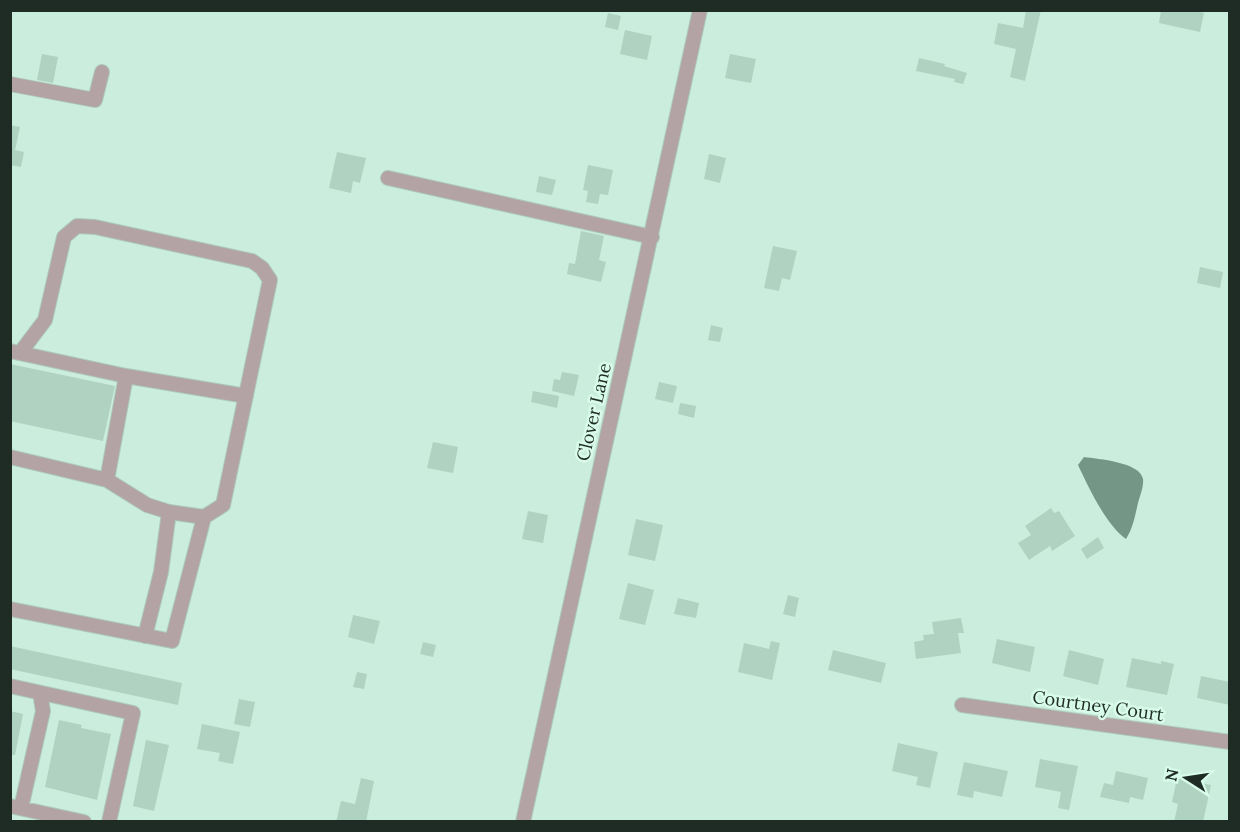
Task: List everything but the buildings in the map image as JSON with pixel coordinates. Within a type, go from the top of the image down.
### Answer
[{"type":"street","name":"Clover Lane","points":[[523,822],[700,10]]},
{"type":"street","points":[[10,84],[95,100],[102,72]]},
{"type":"street","points":[[388,178],[652,237]]},
{"type":"street","points":[[10,609],[172,641],[204,517],[223,504],[270,280],[262,268],[252,261],[95,227],[77,226],[64,237],[45,320],[15,352]]},
{"type":"street","points":[[15,352],[126,376],[246,396]]},
{"type":"street","points":[[107,480],[126,376]]},
{"type":"street","points":[[10,458],[107,480],[147,505],[169,512],[204,517]]},
{"type":"street","points":[[145,636],[161,572],[169,512]]},
{"type":"street","points":[[10,686],[133,713],[109,822]]},
{"type":"street","points":[[40,693],[43,711],[14,809],[84,822]]},
{"type":"street","name":"Courtney Court","points":[[962,705],[1230,742]]},
{"type":"shaded area","points":[[1084,457],[1118,462],[1140,473],[1143,479],[1142,488],[1132,526],[1126,539],[1112,525],[1087,484],[1078,465]]}]
